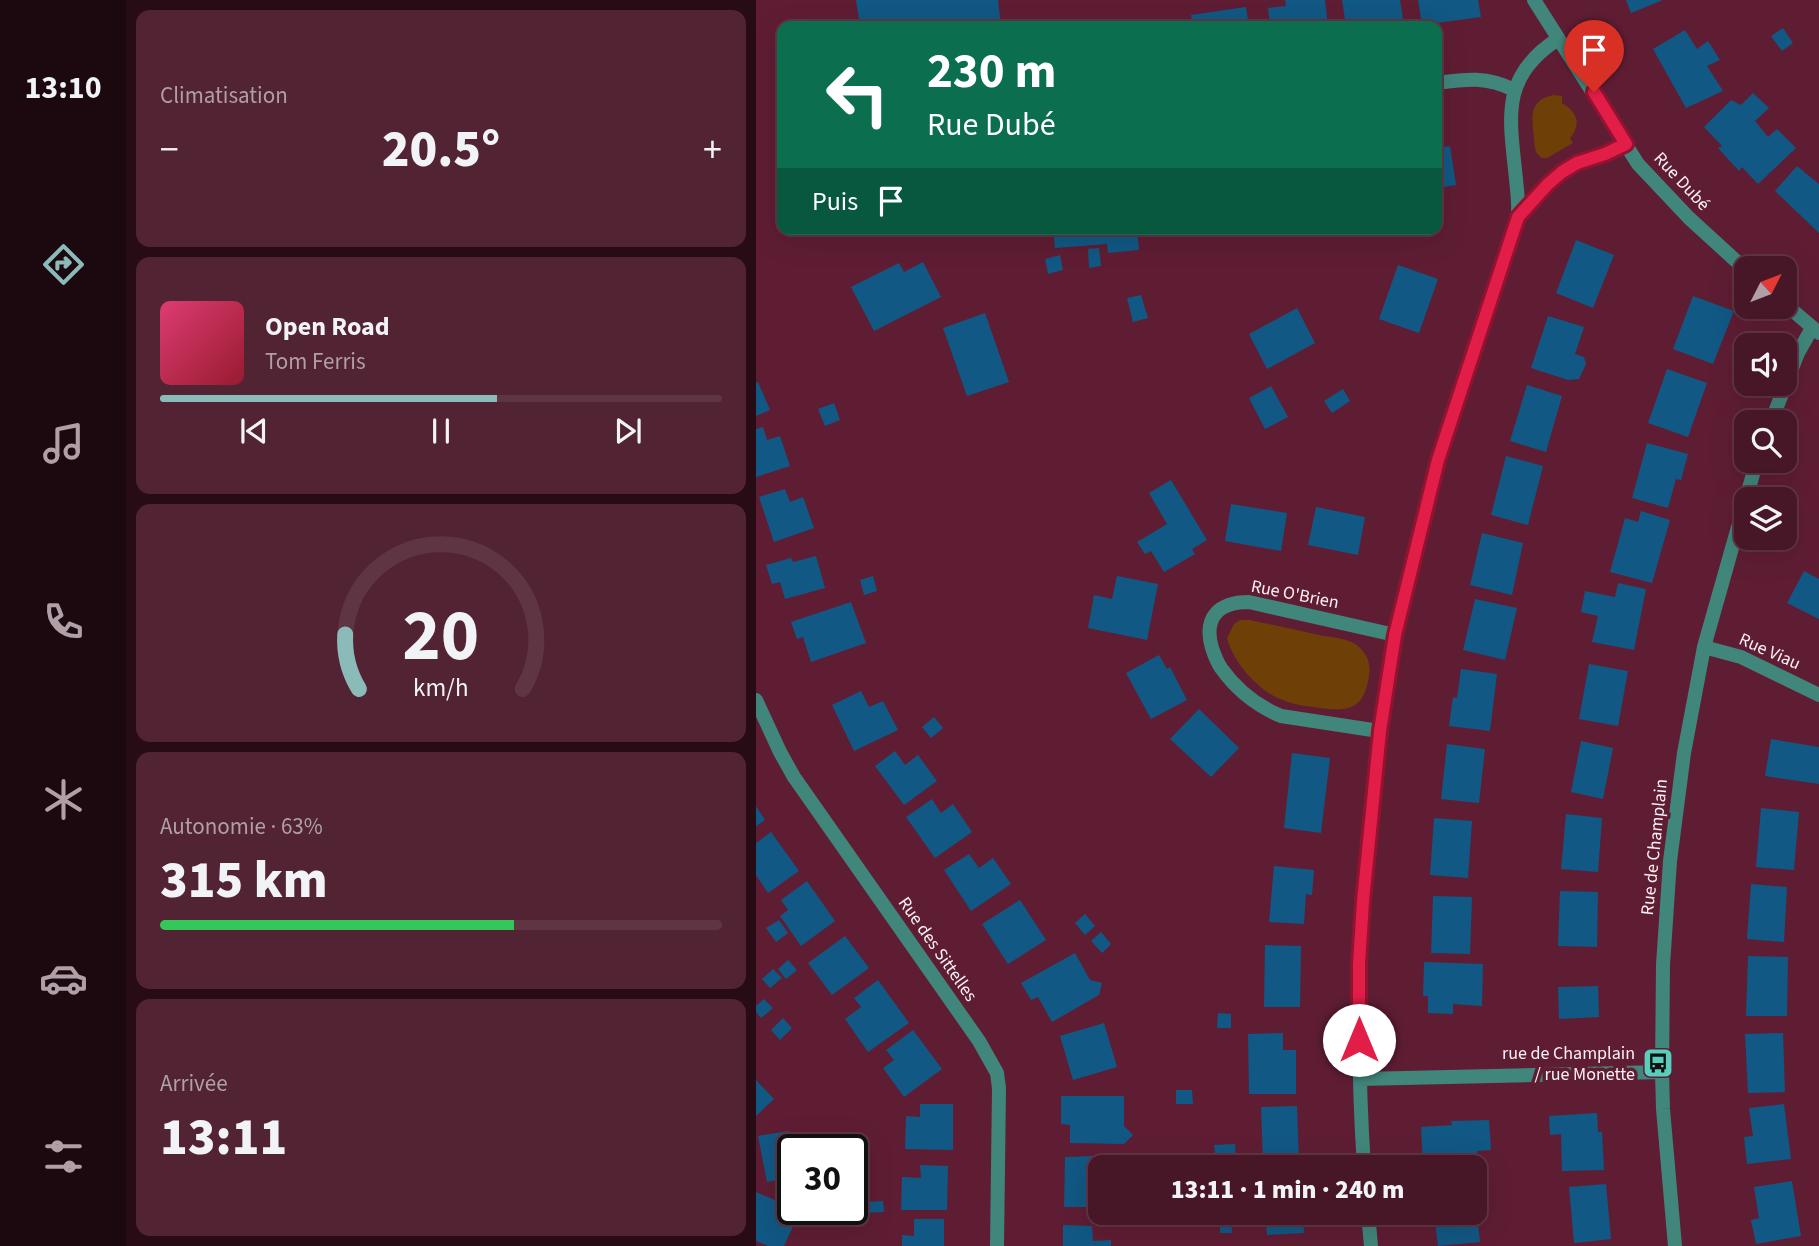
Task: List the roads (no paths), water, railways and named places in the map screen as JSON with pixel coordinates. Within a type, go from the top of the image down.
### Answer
[{"type":"street","name":"Rue Dubé","points":[[1534,0],[1638,164],[1689,218],[1734,259]]},
{"type":"street","points":[[1363,1155],[1359,964],[1380,731],[1395,635],[1438,460],[1518,217],[1510,121],[1514,90],[1527,66],[1558,39]]},
{"type":"street","points":[[1442,82],[1490,80],[1514,90]]},
{"type":"street","points":[[1518,217],[1562,172],[1577,163],[1626,144]]},
{"type":"street","points":[[1776,410],[1798,353],[1816,330],[1797,314]]},
{"type":"street","name":"Rue de Champlain","points":[[1675,1246],[1662,1072],[1663,965],[1670,861],[1684,753],[1704,647],[1753,473]]},
{"type":"street","name":"Rue O'Brien","points":[[1380,731],[1281,716],[1268,710],[1245,693],[1220,666],[1209,638],[1209,628],[1218,611],[1237,602],[1248,602],[1395,635]]},
{"type":"street","name":"Rue Viau","points":[[1704,647],[1741,657],[1819,695]]},
{"type":"street","name":"Rue des Sittelles","points":[[756,700],[779,752],[794,777],[979,1041],[997,1073],[997,1246]]},
{"type":"street","points":[[1360,1079],[1662,1072]]},
{"type":"street","points":[[1369,1225],[1371,1246]]},
{"type":"place","name":"rue de Champlain / rue Monette","points":[[1658,1063]]}]
